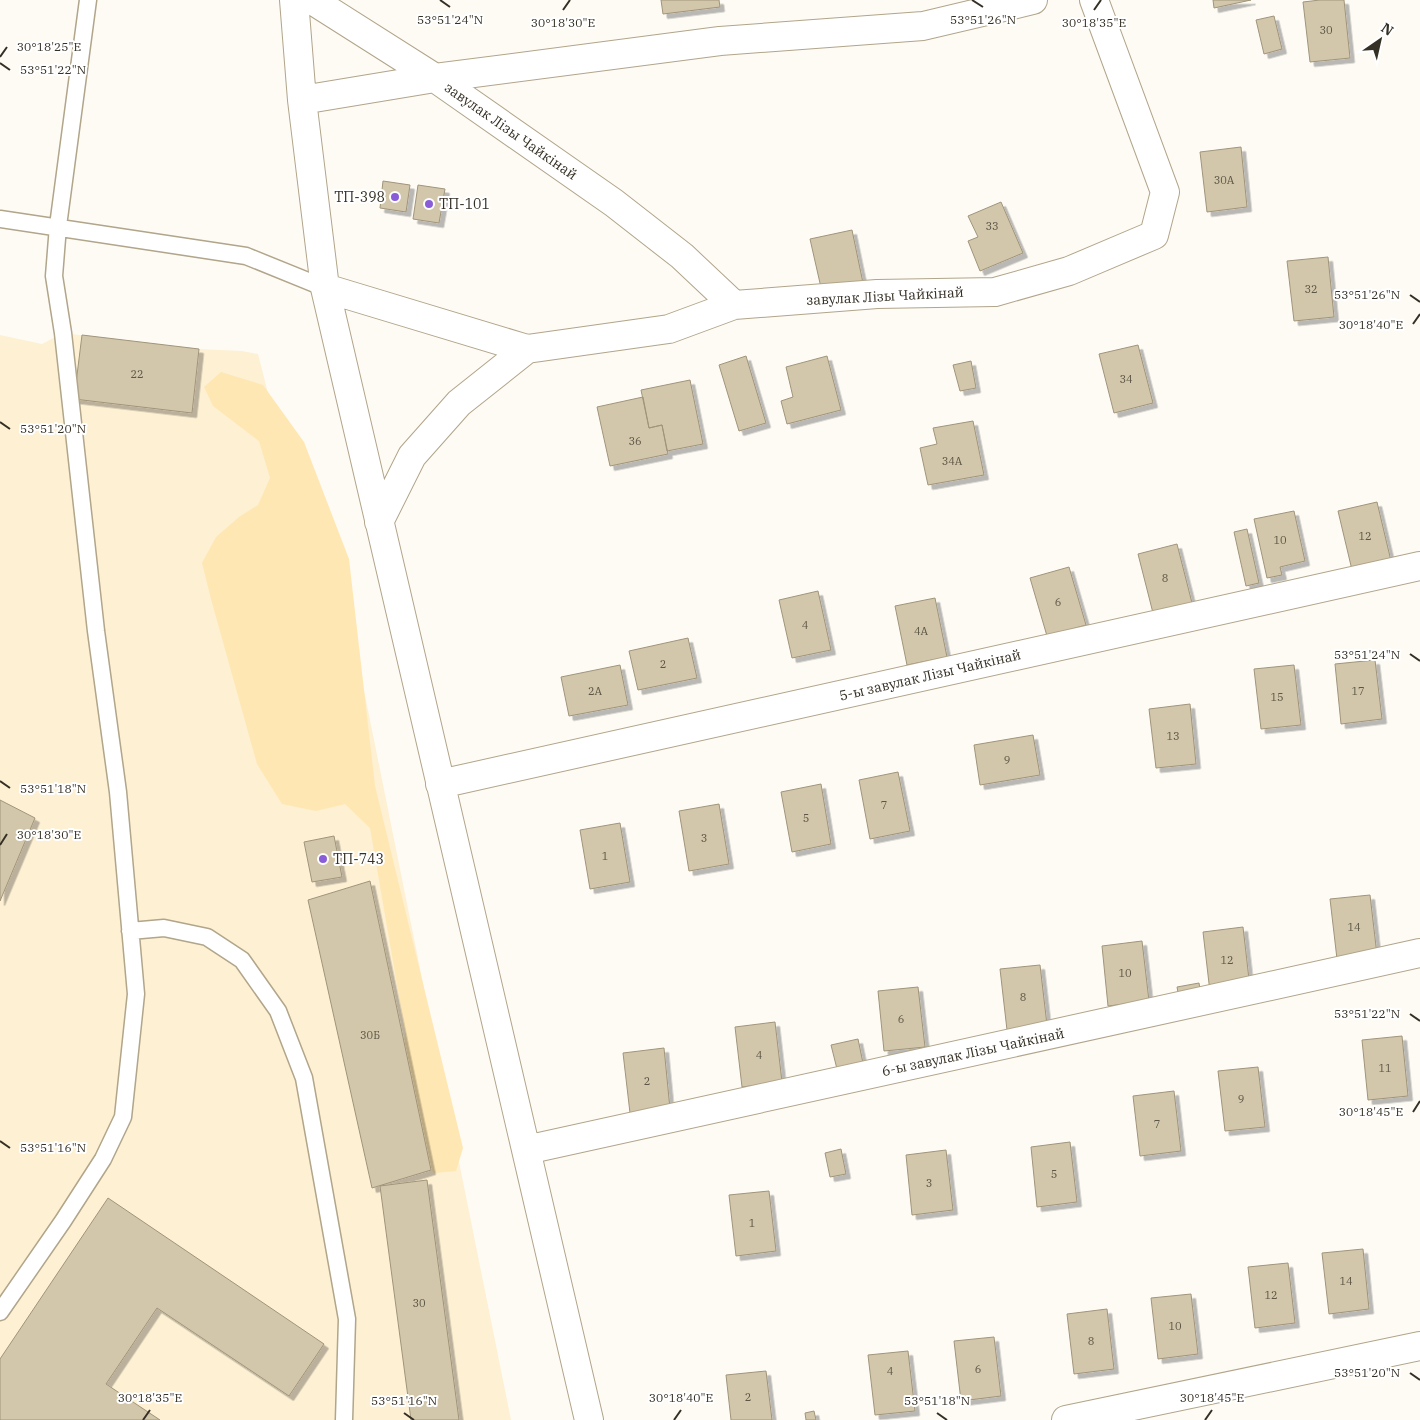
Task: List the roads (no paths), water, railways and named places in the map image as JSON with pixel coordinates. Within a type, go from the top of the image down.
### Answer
[{"type":"street","points":[[294,0],[302,100],[325,288],[589,1420]]},
{"type":"street","name":"завулак Лізы Чайкінай","points":[[312,0],[435,78],[546,154],[682,256],[734,306],[877,294],[995,292],[1069,271],[1154,235],[1165,192],[1094,0]]},
{"type":"street","name":"завулак Лізы Чайкінай","points":[[302,100],[435,78],[720,41],[923,26],[1033,0]]},
{"type":"street","points":[[325,288],[527,349],[669,329],[734,306]]},
{"type":"street","points":[[379,522],[412,456],[459,403],[527,349]]},
{"type":"street","name":"5-ы завулак Лізы Чайкінай","points":[[440,784],[1420,566]]},
{"type":"street","name":"6-ы завулак Лізы Чайкінай","points":[[526,1150],[1420,954]]},
{"type":"street","points":[[1066,1420],[1420,1346]]},
{"type":"lane","points":[[0,1312],[103,1159],[123,1117],[136,994],[118,792],[96,631],[63,333],[54,276],[58,226],[88,0]]},
{"type":"lane","points":[[0,219],[58,226],[246,256],[325,288]]},
{"type":"lane","points":[[130,931],[164,928],[207,936],[242,960],[278,1011],[304,1078],[347,1319],[344,1420]]},
{"type":"place","name":"ТП-398","points":[[395,197]]},
{"type":"place","name":"ТП-101","points":[[429,204]]},
{"type":"place","name":"ТП-743","points":[[323,859]]}]
